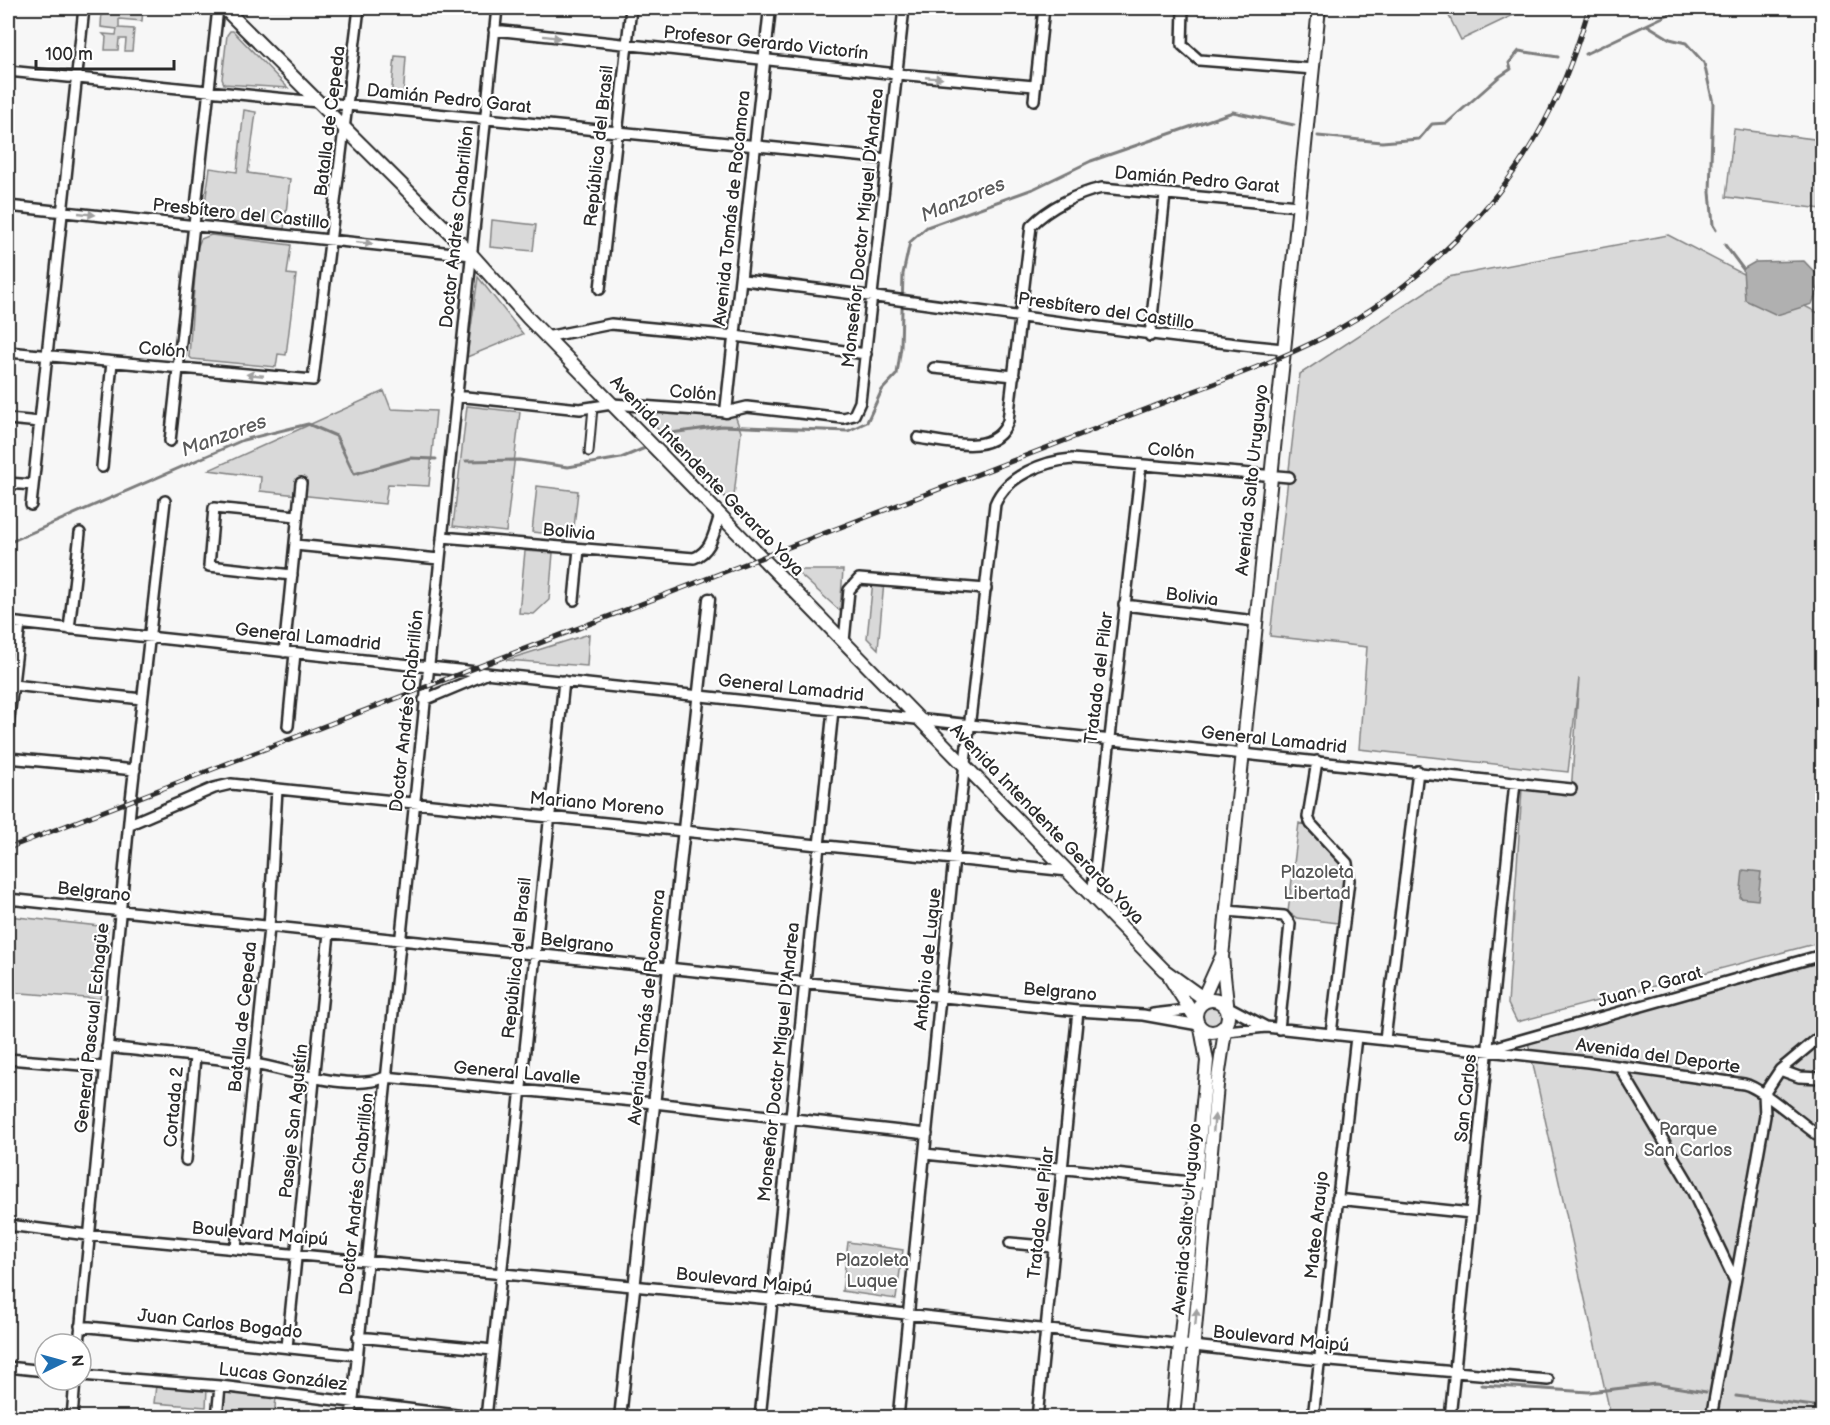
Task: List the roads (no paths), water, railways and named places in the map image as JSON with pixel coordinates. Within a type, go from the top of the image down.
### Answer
[{"type":"main road","name":"Avenida Intendente Gerardo Yoya","points":[[224,8],[472,255],[546,337],[1164,970],[1199,1012]]},
{"type":"main road","name":"Avenida Salto Uruguayo","points":[[1173,1418],[1179,1344],[1224,1018],[1222,957],[1241,753],[1319,8]]},
{"type":"main road","name":"Avenida Salto Uruguayo","points":[[1187,1418],[1193,1346],[1207,1061],[1199,1012],[1222,957]]},
{"type":"main road","points":[[1199,1012],[1224,1018]]},
{"type":"main road","points":[[1199,1012],[1224,1018]]},
{"type":"street","points":[[31,505],[84,8]]},
{"type":"street","points":[[170,441],[218,8]]},
{"type":"street","name":"Batalla de Cepeda","points":[[313,380],[349,105],[359,8]]},
{"type":"street","name":"Doctor Andrés Chabrillón","points":[[351,1418],[497,8]]},
{"type":"street","name":"República del Brasil","points":[[600,289],[631,8]]},
{"type":"street","name":"Avenida Tomás de Rocamora","points":[[726,412],[770,8]]},
{"type":"street","name":"Monseñor Doctor Miguel D'Andrea","points":[[854,415],[860,402],[874,295],[904,8]]},
{"type":"street","points":[[1034,100],[1044,8]]},
{"type":"street","points":[[1183,8],[1182,45],[1199,60],[1313,69]]},
{"type":"street","name":"Profesor Gerardo Victorín","points":[[494,30],[897,74],[1034,86]]},
{"type":"street","name":"Damián Pedro Garat","points":[[8,71],[887,159]]},
{"type":"street","name":"Damián Pedro Garat","points":[[1022,316],[1031,226],[1040,217],[1087,191],[1102,188],[1298,206]]},
{"type":"street","points":[[1150,336],[1165,195]]},
{"type":"street","name":"Presbítero del Castillo","points":[[8,206],[472,255]]},
{"type":"street","points":[[742,280],[874,295]]},
{"type":"street","name":"Presbítero del Castillo","points":[[874,295],[1150,336],[1283,349]]},
{"type":"street","points":[[918,438],[980,445],[1004,433],[1008,421],[1022,316]]},
{"type":"street","points":[[546,337],[611,324],[735,336],[866,354]]},
{"type":"street","name":"Colón","points":[[8,352],[313,380]]},
{"type":"street","points":[[102,467],[112,362]]},
{"type":"street","points":[[934,368],[1014,376]]},
{"type":"street","name":"Colón","points":[[456,396],[580,409],[612,404],[726,412],[747,407],[843,418],[854,415]]},
{"type":"street","points":[[589,452],[593,407]]},
{"type":"street","points":[[8,419],[40,422]]},
{"type":"street","name":"Colón","points":[[995,504],[998,495],[1016,478],[1057,460],[1289,477]]},
{"type":"street","name":"Tratado del Pilar","points":[[1092,896],[1108,739],[1141,465]]},
{"type":"street","points":[[8,483],[33,485]]},
{"type":"street","points":[[288,726],[292,575],[301,483]]},
{"type":"street","name":"General Pascual Echagüe","points":[[79,1332],[120,912],[165,501]]},
{"type":"street","name":"Antonio de Luque","points":[[898,1418],[954,858],[995,504]]},
{"type":"street","points":[[292,575],[209,566],[214,508],[297,516]]},
{"type":"street","name":"Bolivia","points":[[442,537],[693,558],[701,555],[710,546],[720,515]]},
{"type":"street","points":[[69,629],[80,532]]},
{"type":"street","points":[[295,545],[439,559]]},
{"type":"street","points":[[574,600],[579,549]]},
{"type":"street","points":[[844,641],[849,590],[858,579],[986,590]]},
{"type":"street","name":"Avenida Tomás de Rocamora","points":[[620,1418],[682,829],[709,599]]},
{"type":"street","name":"Bolivia","points":[[1124,605],[1255,621]]},
{"type":"street","name":"General Lamadrid","points":[[8,622],[1571,789]]},
{"type":"street","points":[[8,727],[20,624]]},
{"type":"street","points":[[424,700],[486,673]]},
{"type":"street","name":"República del Brasil","points":[[486,1418],[564,681]]},
{"type":"street","points":[[13,686],[142,699]]},
{"type":"street","name":"Monseñor Doctor Miguel D'Andrea","points":[[760,1418],[833,710]]},
{"type":"street","points":[[8,758],[135,770]]},
{"type":"street","points":[[1317,761],[1308,817],[1311,824],[1347,863],[1349,880],[1330,1034]]},
{"type":"street","points":[[1385,1039],[1418,771]]},
{"type":"street","name":"San Carlos","points":[[1450,1418],[1515,782]]},
{"type":"street","name":"Mariano Moreno","points":[[130,824],[214,788],[231,784],[819,843],[1068,871]]},
{"type":"street","name":"Batalla de Cepeda","points":[[236,1248],[268,928],[277,789]]},
{"type":"street","name":"Belgrano","points":[[8,899],[1078,1011],[1143,1015],[1199,1012]]},
{"type":"street","points":[[1227,911],[1284,916],[1290,924],[1279,1029]]},
{"type":"street","name":"Pasaje San Agustín","points":[[287,1347],[329,933]]},
{"type":"street","name":"Juan P. Garat","points":[[1487,1050],[1822,955]]},
{"type":"street","name":"Tratado del Pilar","points":[[1036,1418],[1078,1011]]},
{"type":"street","name":"Belgrano","points":[[1143,1015],[1199,1012]]},
{"type":"street","points":[[1224,1018],[1279,1029],[1487,1050]]},
{"type":"street","points":[[1224,1018],[1266,1027]]},
{"type":"street","points":[[1712,1418],[1766,1116],[1764,1094],[1780,1070],[1822,1035]]},
{"type":"street","name":"Mateo Araujo","points":[[1313,1418],[1356,1037]]},
{"type":"street","name":"General Lavalle","points":[[107,1047],[254,1064],[316,1077],[372,1083],[385,1077],[654,1102],[927,1134]]},
{"type":"street","name":"Avenida del Deporte","points":[[1487,1050],[1755,1086],[1822,1138]]},
{"type":"street","name":"Cortada 2","points":[[186,1160],[195,1057]]},
{"type":"street","points":[[8,1059],[105,1067]]},
{"type":"street","points":[[1619,1066],[1687,1180],[1735,1281]]},
{"type":"street","points":[[1780,1070],[1799,1077],[1822,1078]]},
{"type":"street","points":[[925,1154],[1202,1183]]},
{"type":"street","points":[[1337,1199],[1471,1214]]},
{"type":"street","name":"Boulevard Maipú","points":[[8,1225],[88,1235],[771,1299],[1319,1360],[1548,1380]]},
{"type":"street","points":[[1010,1243],[1054,1247]]},
{"type":"street","name":"Juan Carlos Bogado","points":[[80,1326],[357,1355]]},
{"type":"street","points":[[358,1337],[493,1350]]},
{"type":"street","points":[[8,1367],[33,1370]]},
{"type":"street","name":"Lucas González","points":[[93,1376],[220,1386],[481,1418]]},
{"type":"street","points":[[216,1418],[220,1386]]},
{"type":"street","points":[[72,1418],[74,1392]]},
{"type":"waterway","name":"Manzores","points":[[1585,54],[1682,8]]},
{"type":"waterway","points":[[1647,25],[1670,39],[1686,43],[1704,63],[1713,103],[1710,192],[1713,225],[1716,230]]},
{"type":"waterway","name":"Manzores","points":[[1318,136],[1382,142],[1419,139],[1432,124],[1447,123],[1511,69],[1509,63],[1519,51],[1558,57]]},
{"type":"waterway","name":"Manzores","points":[[671,433],[722,426],[848,431],[867,422],[882,390],[897,374],[901,347],[903,274],[910,242],[927,227],[1033,189],[1091,161],[1233,112],[1294,125]]},
{"type":"waterway","points":[[1725,245],[1743,269]]},
{"type":"waterway","name":"Manzores","points":[[8,543],[243,440],[308,424],[336,436],[354,474],[410,458],[436,459]]},
{"type":"waterway","name":"Manzores","points":[[466,461],[519,460],[568,467],[621,458],[645,448]]},
{"type":"waterway","points":[[1481,1385],[1589,1392],[1656,1384],[1706,1392]]},
{"type":"waterway","points":[[1736,1396],[1822,1407]]},
{"type":"railway","points":[[8,848],[1239,374],[1324,337],[1359,317],[1425,269],[1455,241],[1509,178],[1532,144],[1551,109],[1572,59],[1589,8]]},
{"type":"park label","name":"Plazoleta Libertad","points":[[1317,882]]},
{"type":"park label","name":"Parque San Carlos","points":[[1688,1139]]},
{"type":"park label","name":"Plazoleta Luque","points":[[872,1270]]}]
